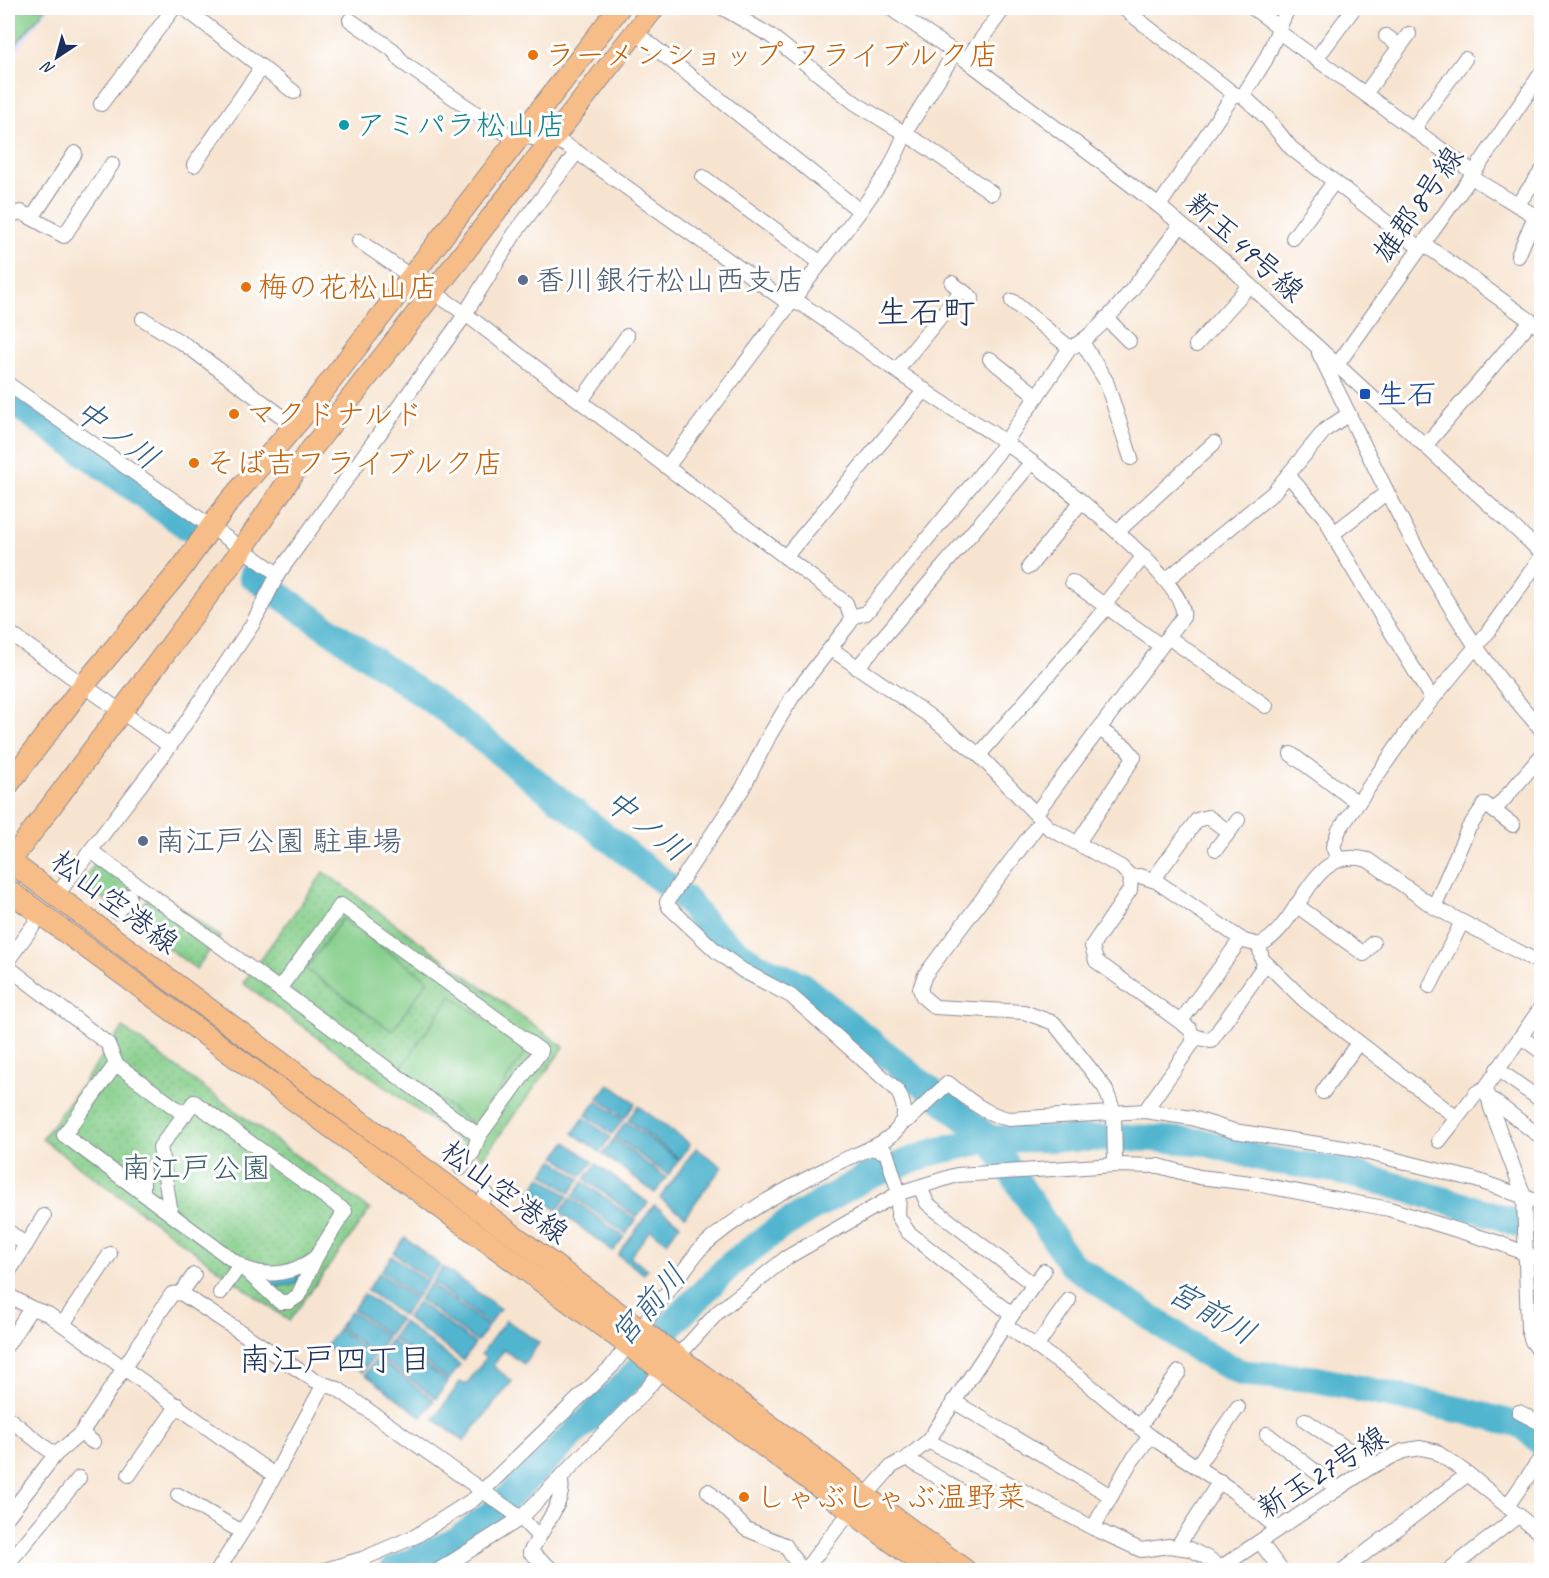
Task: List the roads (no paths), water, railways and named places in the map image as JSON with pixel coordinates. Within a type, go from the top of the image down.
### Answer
[{"type":"main road","points":[[8,785],[83,686],[272,449],[295,426],[619,8]]},
{"type":"main road","name":"松山空港線","points":[[638,1340],[482,1201],[8,862],[243,548],[299,465],[654,8]]},
{"type":"main road","name":"松山空港線","points":[[8,890],[638,1340],[859,1504],[965,1570]]},
{"type":"main road","name":"松山空港線","points":[[859,1504],[930,1570]]},
{"type":"street","points":[[100,104],[174,8]]},
{"type":"street","points":[[184,8],[294,92]]},
{"type":"street","points":[[723,8],[771,36],[855,103],[906,134],[992,193]]},
{"type":"street","name":"新玉49号線","points":[[890,8],[961,56],[1159,206],[1250,285],[1542,554]]},
{"type":"street","points":[[667,467],[860,211],[889,170],[906,134],[961,56],[1004,8]]},
{"type":"street","points":[[1123,8],[1267,118],[1291,148],[1334,182],[1536,325],[1425,446]]},
{"type":"street","points":[[1253,8],[1316,59],[1472,175],[1538,218],[1518,256]]},
{"type":"street","points":[[1159,206],[1266,59],[1288,8]]},
{"type":"street","points":[[1316,59],[1354,8]]},
{"type":"street","points":[[350,20],[393,50],[403,63],[506,133],[562,143],[578,152],[774,293],[803,305],[1005,443],[1032,462],[1117,532],[1166,580],[1185,611],[1183,617],[1099,729],[1039,817],[925,975],[920,989],[923,997],[935,1007],[1024,1012],[1054,1023],[1105,1088],[1113,1117],[1114,1161]]},
{"type":"street","points":[[635,32],[860,211]]},
{"type":"street","points":[[1365,94],[1409,34]]},
{"type":"street","points":[[1386,36],[1400,46]]},
{"type":"street","points":[[1413,129],[1465,59]]},
{"type":"street","points":[[194,165],[262,68]]},
{"type":"street","name":"雄郡8号線","points":[[1338,365],[1542,72]]},
{"type":"street","points":[[56,896],[95,854],[252,626],[273,584],[464,313],[515,233],[578,152]]},
{"type":"street","points":[[32,218],[75,153]]},
{"type":"street","points":[[8,216],[21,212],[64,236],[112,164]]},
{"type":"street","points":[[1517,205],[1542,171]]},
{"type":"street","points":[[703,177],[821,263]]},
{"type":"street","points":[[1293,238],[1334,182]]},
{"type":"street","points":[[900,1124],[903,1103],[892,1086],[791,996],[742,970],[716,951],[669,907],[664,898],[748,792],[757,746],[831,649],[851,617],[866,613],[1005,443],[1076,345],[1106,318],[1181,225]]},
{"type":"street","points":[[359,241],[433,294],[464,313],[846,603],[851,617]]},
{"type":"street","points":[[1196,345],[1250,285]]},
{"type":"street","points":[[897,370],[962,290]]},
{"type":"street","points":[[1012,301],[1076,345],[1106,381],[1131,458]]},
{"type":"street","points":[[1106,318],[1129,341]]},
{"type":"street","points":[[143,319],[187,346],[295,426]]},
{"type":"street","points":[[581,401],[627,336]]},
{"type":"street","points":[[1317,348],[1386,493],[1475,648],[1542,730]]},
{"type":"street","points":[[990,359],[1037,396]]},
{"type":"street","points":[[8,384],[243,548],[273,584]]},
{"type":"street","points":[[785,557],[925,390]]},
{"type":"street","points":[[1166,580],[1268,498],[1325,430],[1349,414]]},
{"type":"street","points":[[1117,532],[1214,443]]},
{"type":"street","points":[[857,668],[1032,462]]},
{"type":"street","points":[[1288,475],[1335,533],[1339,546],[1432,699]]},
{"type":"street","points":[[1335,533],[1386,493]]},
{"type":"street","points":[[1029,567],[1081,502]]},
{"type":"street","points":[[1338,859],[1334,842],[1358,803],[1432,699],[1475,648],[1542,554]]},
{"type":"street","points":[[979,754],[1106,606],[1144,556]]},
{"type":"street","points":[[1072,582],[1106,606],[1266,706]]},
{"type":"street","points":[[8,632],[170,746]]},
{"type":"street","points":[[831,649],[928,715],[979,754],[1017,798],[1039,817],[1078,843],[1121,867],[1131,877],[1130,890],[1092,946],[1092,954],[1096,962],[1181,1021],[1194,1036],[1211,1041],[1266,963]]},
{"type":"street","points":[[1078,843],[1134,757],[1126,747],[1099,729]]},
{"type":"street","points":[[1291,754],[1358,803]]},
{"type":"street","points":[[1494,811],[1542,755]]},
{"type":"street","points":[[1434,907],[1468,830],[1485,804],[1512,825]]},
{"type":"street","points":[[1153,880],[1197,820],[1208,817],[1229,832]]},
{"type":"street","points":[[1216,849],[1238,820]]},
{"type":"street","points":[[95,854],[134,889],[252,969],[479,1136]]},
{"type":"street","points":[[1258,945],[1272,936],[1327,866],[1338,859],[1356,856],[1368,860],[1434,907],[1542,964]]},
{"type":"street","points":[[1131,877],[1140,876],[1153,880],[1194,905],[1241,939],[1258,945]]},
{"type":"street","points":[[117,912],[134,889]]},
{"type":"street","points":[[279,989],[341,904],[541,1051],[479,1136],[473,1152],[460,1168]]},
{"type":"street","points":[[1296,905],[1364,954],[1373,943]]},
{"type":"street","points":[[40,915],[9,966],[54,996],[108,1044],[116,1064],[185,1115]]},
{"type":"street","points":[[1431,986],[1462,921]]},
{"type":"street","points":[[1181,1021],[1241,939]]},
{"type":"street","points":[[1258,945],[1262,959],[1305,1001],[1457,1118]]},
{"type":"street","points":[[1542,1005],[1497,1069],[1486,1091],[1525,1199],[1528,1329],[1532,1341],[1542,1355]]},
{"type":"street","points":[[1145,1111],[1190,1047],[1194,1036]]},
{"type":"street","points":[[1521,1037],[1542,1052]]},
{"type":"street","points":[[1323,1092],[1358,1042]]},
{"type":"street","points":[[116,1064],[64,1135],[241,1266],[274,1299],[286,1302],[298,1296],[316,1257],[345,1211],[194,1102],[157,1152],[171,1213]]},
{"type":"street","points":[[1497,1069],[1542,1101]]},
{"type":"street","points":[[325,1570],[362,1559],[416,1536],[487,1493],[638,1340],[699,1250],[711,1238],[776,1196],[886,1139],[900,1124],[911,1119],[920,1107],[948,1083],[974,1104],[994,1116],[1010,1119],[1113,1117],[1145,1111],[1192,1118],[1233,1131],[1357,1150],[1476,1180],[1525,1199],[1542,1203]]},
{"type":"street","points":[[1439,1141],[1476,1092],[1486,1091],[1542,1138]]},
{"type":"street","points":[[870,1148],[886,1152],[898,1193],[898,1215],[908,1232],[1036,1347],[1081,1378],[1145,1431],[1220,1481],[1278,1528]]},
{"type":"street","points":[[439,1570],[518,1516],[646,1390],[667,1362],[718,1312],[779,1263],[898,1193],[957,1175],[1011,1173],[1114,1161],[1159,1166],[1199,1177],[1251,1183],[1389,1209],[1528,1251],[1542,1260]]},
{"type":"street","points":[[121,1176],[142,1171],[143,1192]]},
{"type":"street","points":[[920,1187],[927,1203],[1034,1285]]},
{"type":"street","points":[[8,1273],[44,1216]]},
{"type":"street","points":[[8,1231],[26,1245]]},
{"type":"street","points":[[63,1324],[110,1254]]},
{"type":"street","points":[[241,1266],[275,1274],[297,1269],[316,1257]]},
{"type":"street","points":[[220,1293],[241,1266]]},
{"type":"street","points":[[708,1491],[746,1529],[785,1545],[803,1570],[892,1466],[909,1457],[928,1441],[1008,1320],[1044,1271]]},
{"type":"street","points":[[182,1293],[194,1275]]},
{"type":"street","points":[[8,1516],[55,1455],[81,1433],[172,1294],[182,1293],[314,1380],[338,1389],[487,1493],[518,1516],[538,1537]]},
{"type":"street","points":[[8,1295],[31,1308],[48,1314],[63,1324],[274,1475]]},
{"type":"street","points":[[1036,1347],[1069,1300]]},
{"type":"street","points":[[8,1344],[31,1308]]},
{"type":"street","points":[[1093,1528],[1179,1372]]},
{"type":"street","points":[[218,1570],[242,1532],[324,1384]]},
{"type":"street","points":[[953,1401],[1111,1496]]},
{"type":"street","points":[[129,1475],[178,1405]]},
{"type":"street","points":[[1197,1466],[1238,1407]]},
{"type":"street","points":[[1518,1412],[1542,1424]]},
{"type":"street","points":[[8,1419],[55,1455]]},
{"type":"street","points":[[1305,1420],[1372,1466]]},
{"type":"street","points":[[81,1433],[93,1442]]},
{"type":"street","points":[[1267,1434],[1338,1489]]},
{"type":"street","points":[[928,1441],[1093,1528],[1142,1550],[1177,1547],[1201,1554],[1218,1570]]},
{"type":"street","name":"新玉27号線","points":[[1218,1570],[1372,1466],[1403,1451],[1420,1448],[1435,1451],[1468,1474],[1542,1535]]},
{"type":"street","points":[[909,1457],[914,1463],[972,1498]]},
{"type":"street","points":[[1508,1505],[1541,1457]]},
{"type":"street","points":[[1342,1570],[1468,1474]]},
{"type":"street","points":[[553,1570],[530,1552],[560,1497],[562,1484],[560,1477]]},
{"type":"street","points":[[8,1558],[11,1560],[79,1478]]},
{"type":"street","points":[[1177,1547],[1220,1481]]},
{"type":"street","points":[[50,1490],[62,1499]]},
{"type":"street","points":[[178,1495],[242,1532]]},
{"type":"street","points":[[1449,1570],[1519,1515]]},
{"type":"street","points":[[1260,1542],[1281,1570]]},
{"type":"water","points":[[609,1084],[635,1103],[625,1118],[598,1098]]},
{"type":"water","points":[[597,1101],[623,1120],[612,1134],[586,1115]]},
{"type":"water","points":[[638,1106],[690,1144],[680,1159],[628,1120]]},
{"type":"water","points":[[584,1118],[610,1137],[600,1152],[573,1133]]},
{"type":"water","points":[[626,1122],[679,1160],[668,1175],[615,1137]]},
{"type":"water","points":[[614,1139],[666,1178],[655,1193],[603,1154]]},
{"type":"water","points":[[566,1142],[593,1162],[582,1176],[556,1157]]},
{"type":"water","points":[[696,1148],[722,1167],[685,1216],[660,1198]]},
{"type":"water","points":[[553,1160],[580,1179],[570,1193],[543,1174]]},
{"type":"water","points":[[596,1164],[648,1203],[637,1217],[585,1179]]},
{"type":"water","points":[[541,1177],[568,1196],[557,1210],[531,1191]]},
{"type":"water","points":[[583,1182],[636,1220],[626,1234],[573,1196]]},
{"type":"water","points":[[571,1198],[624,1237],[613,1251],[560,1212]]},
{"type":"water","points":[[654,1205],[680,1224],[667,1242],[650,1230],[630,1257],[647,1269],[644,1274],[618,1255]]},
{"type":"water","points":[[405,1238],[440,1265],[429,1280],[394,1253]]},
{"type":"water","points":[[392,1256],[427,1282],[416,1297],[381,1271]]},
{"type":"water","points":[[443,1267],[500,1309],[489,1324],[432,1282]]},
{"type":"water","points":[[302,1271],[295,1284],[274,1287],[266,1281],[267,1277]]},
{"type":"water","points":[[379,1273],[415,1299],[403,1316],[367,1290]]},
{"type":"water","points":[[430,1284],[488,1326],[477,1342],[419,1299]]},
{"type":"water","points":[[364,1294],[400,1320],[388,1335],[353,1309]]},
{"type":"water","points":[[418,1302],[475,1344],[463,1360],[406,1318]]},
{"type":"water","points":[[351,1311],[387,1337],[375,1354],[339,1327]]},
{"type":"water","points":[[506,1320],[539,1343],[524,1364],[504,1350],[493,1366],[512,1381],[464,1441],[434,1419],[460,1382],[466,1385],[486,1358],[481,1354]]},
{"type":"water","points":[[403,1322],[460,1365],[449,1380],[392,1338]]},
{"type":"water","points":[[338,1329],[374,1356],[362,1372],[326,1346]]},
{"type":"water","points":[[390,1340],[448,1382],[436,1398],[378,1356]]},
{"type":"water","points":[[377,1358],[434,1400],[422,1417],[365,1374]]},
{"type":"waterway","name":"中ノ川","points":[[8,398],[186,526]]},
{"type":"waterway","name":"中ノ川","points":[[252,576],[448,712],[684,898],[709,928],[731,947],[755,964],[800,984],[990,1139],[1070,1263],[1206,1355],[1242,1373],[1315,1379],[1465,1411],[1523,1426],[1542,1443]]},
{"type":"waterway","name":"宮前川","points":[[393,1570],[457,1540],[490,1515],[632,1377],[672,1324],[731,1264],[782,1226],[864,1178],[934,1152],[990,1139],[1146,1138],[1202,1142],[1269,1160],[1330,1169],[1376,1180],[1495,1215],[1542,1233]]},
{"type":"place","name":"ラーメンショップ フライブルク店","points":[[533,55]]},
{"type":"place","name":"アミパラ松山店","points":[[344,125]]},
{"type":"place","name":"香川銀行松山西支店","points":[[523,280]]},
{"type":"place","name":"梅の花松山店","points":[[246,287]]},
{"type":"place","name":"生石","points":[[1365,394]]},
{"type":"place","name":"マクドナルド","points":[[234,414]]},
{"type":"place","name":"そば吉フライブルク店","points":[[194,463]]},
{"type":"place","name":"南江戸公園 駐車場","points":[[143,841]]},
{"type":"place","name":"しゃぶしゃぶ温野菜","points":[[744,1497]]},
{"type":"district","name":"生石町","points":[[926,311]]},
{"type":"district","name":"南江戸四丁目","points":[[335,1359]]},
{"type":"park label","name":"南江戸公園","points":[[196,1168]]}]
